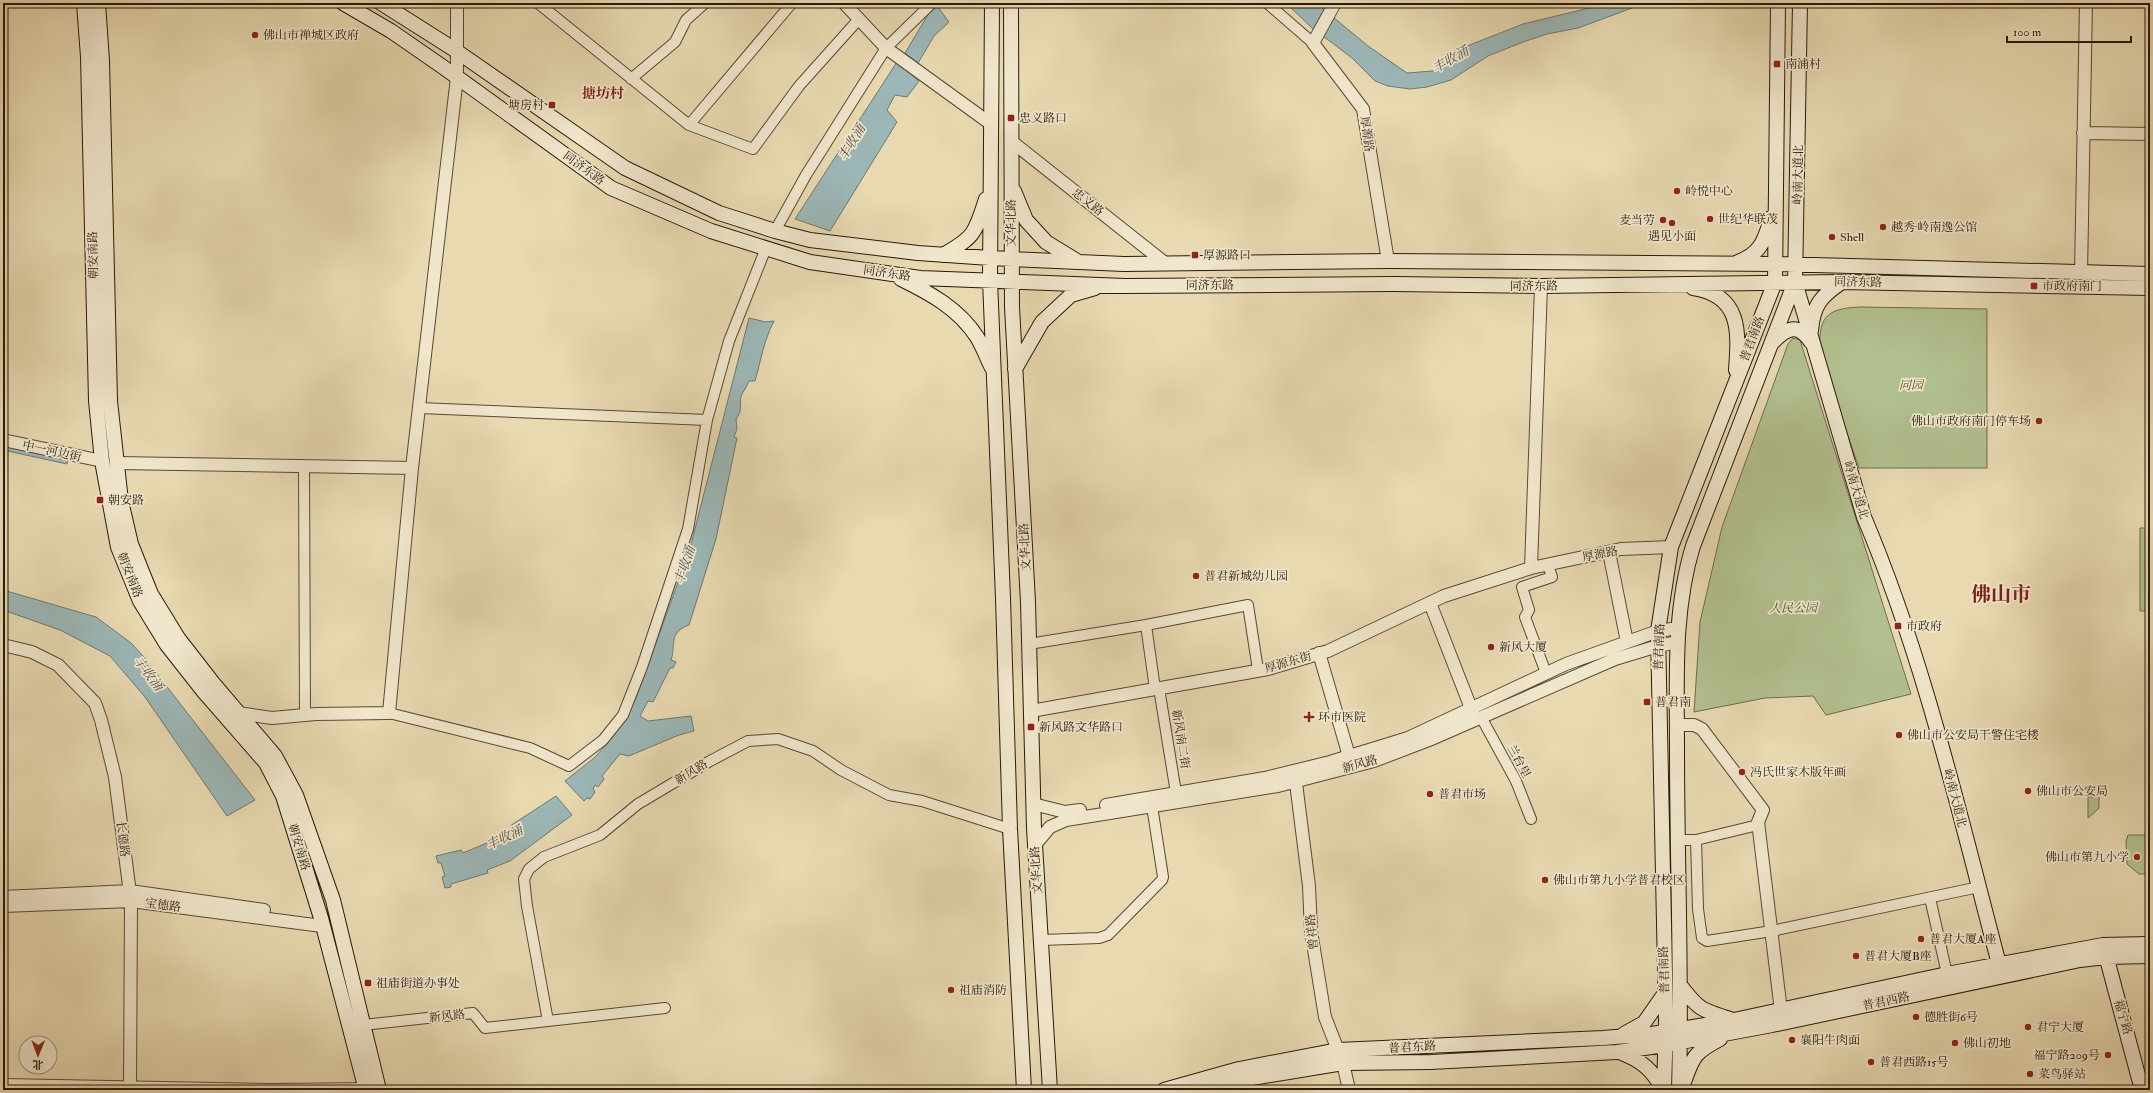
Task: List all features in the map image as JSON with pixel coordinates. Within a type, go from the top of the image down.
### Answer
[{"type":"main road","name":"朝安南路","points":[[84,3],[88,57],[96,401],[102,461],[118,547],[140,601],[167,645],[204,692],[266,763],[283,796],[373,1090]]},
{"type":"main road","name":"朝安南路","points":[[98,3],[102,62],[110,401],[121,501],[131,544],[151,594],[178,638],[238,713],[275,756],[296,794],[333,900],[363,1025],[373,1090]]},
{"type":"main road","name":"同济东路","points":[[343,3],[391,31],[458,77],[611,188],[711,232],[810,262],[920,278],[1108,285],[1393,284],[1541,286],[1842,282],[2150,288]]},
{"type":"main road","name":"同济东路","points":[[381,3],[458,52],[625,168],[720,213],[775,231],[810,240],[943,255],[1011,260],[1079,262],[1165,263],[1388,261],[1796,264],[2150,274]]},
{"type":"main road","name":"文华北路","points":[[992,3],[990,280],[1010,829],[1024,1090]]},
{"type":"main road","name":"文华北路","points":[[1011,3],[1011,260],[1029,644],[1033,804],[1050,1090]]},
{"type":"main road","name":"岭南大道北","points":[[1775,282],[1778,3]]},
{"type":"main road","points":[[1783,3],[1786,13],[1795,12],[1800,3]]},
{"type":"main road","name":"岭南大道北","points":[[1800,3],[1795,282],[1864,517],[1880,554],[1921,669],[1999,964]]},
{"type":"main road","points":[[943,255],[967,241],[978,226],[991,185]]},
{"type":"main road","points":[[1011,185],[1026,220],[1046,242],[1079,262]]},
{"type":"main road","points":[[1735,264],[1752,257],[1763,242],[1776,204]]},
{"type":"main road","points":[[890,273],[932,294],[958,314],[976,336],[994,372]]},
{"type":"main road","name":"普君南路","points":[[1664,1090],[1665,993],[1658,631],[1671,547],[1775,282]]},
{"type":"main road","name":"普君南路","points":[[1680,1090],[1677,724],[1678,628],[1685,572],[1693,546],[1795,282]]},
{"type":"main road","points":[[1812,344],[1812,320],[1821,298],[1842,282]]},
{"type":"main road","points":[[1667,284],[1701,289],[1722,298],[1733,314],[1737,329],[1735,383]]},
{"type":"main road","points":[[1015,370],[1042,322],[1071,295],[1108,285]]},
{"type":"main road","points":[[1770,345],[1781,333],[1794,329],[1799,329],[1805,334],[1812,344]]},
{"type":"main road","points":[[2105,951],[2150,944]]},
{"type":"main road","points":[[2105,951],[2150,956]]},
{"type":"main road","name":"普君西路","points":[[1665,1038],[1734,1026],[1781,1011],[1947,974],[1999,964],[2105,951]]},
{"type":"main road","name":"普君西路","points":[[1734,1026],[1772,1025],[2080,960],[2105,951]]},
{"type":"main road","name":"福宁路","points":[[2105,951],[2142,1090]]},
{"type":"main road","points":[[1680,985],[1700,1008],[1734,1026],[1697,1054],[1692,1060],[1680,1090]]},
{"type":"main road","points":[[1617,1037],[1644,1024],[1665,993]]},
{"type":"main road","name":"普君东路","points":[[1164,1090],[1239,1069],[1338,1050],[1617,1037],[1665,1038]]},
{"type":"main road","name":"普君东路","points":[[1205,1090],[1246,1079],[1343,1063],[1431,1062],[1617,1052],[1665,1038]]},
{"type":"main road","points":[[1617,1052],[1636,1058],[1646,1066],[1656,1076],[1664,1090]]},
{"type":"main road","points":[[1049,1075],[1054,1090]]},
{"type":"street","points":[[389,713],[412,468],[458,77],[457,3]]},
{"type":"street","points":[[538,3],[689,125],[753,149],[799,86],[859,19]]},
{"type":"street","points":[[631,79],[675,42],[686,20],[705,3]]},
{"type":"street","points":[[689,125],[792,3]]},
{"type":"street","points":[[844,3],[888,50],[991,124]]},
{"type":"street","points":[[775,231],[806,175],[888,50],[932,3]]},
{"type":"street","points":[[1267,3],[1313,43],[1335,3]]},
{"type":"street","points":[[2081,272],[2086,3]]},
{"type":"street","name":"厚源路","points":[[1313,43],[1363,109],[1388,261]]},
{"type":"street","points":[[2083,133],[2150,134]]},
{"type":"street","name":"忠义路","points":[[1011,142],[1165,263]]},
{"type":"street","points":[[238,713],[272,718],[305,715],[389,713],[530,748],[569,766],[603,740],[623,715],[642,667],[670,585],[688,529],[707,420],[729,341],[766,248]]},
{"type":"street","points":[[1531,568],[1541,286]]},
{"type":"street","points":[[419,408],[707,420]]},
{"type":"street","name":"中一河边街","points":[[3,440],[102,461]]},
{"type":"street","points":[[102,461],[116,463],[412,468]]},
{"type":"street","points":[[304,466],[305,715]]},
{"type":"street","name":"厚源路","points":[[1531,568],[1621,550],[1671,547]]},
{"type":"street","points":[[1609,552],[1627,642]]},
{"type":"street","points":[[1546,673],[1525,617],[1529,610],[1522,587],[1552,577],[1548,565]]},
{"type":"street","name":"厚源东街","points":[[1031,711],[1258,670],[1318,653],[1444,596],[1531,568]]},
{"type":"street","points":[[1430,603],[1476,715]]},
{"type":"street","points":[[1029,644],[1146,625],[1248,605],[1258,670]]},
{"type":"street","name":"新风南二街","points":[[1146,625],[1176,793]]},
{"type":"street","name":"新风路","points":[[1476,715],[1546,673],[1566,664],[1658,631],[1678,628]]},
{"type":"street","name":"新风路","points":[[1033,804],[1065,812],[1265,778],[1295,776],[1350,761],[1408,738],[1476,715],[1615,659],[1658,646],[1678,642]]},
{"type":"street","name":"长德路","points":[[3,645],[32,652],[58,665],[95,702],[101,720],[115,777],[131,896],[130,1089]]},
{"type":"street","points":[[1318,653],[1350,761]]},
{"type":"street","name":"兰台里","points":[[1476,715],[1516,781],[1531,819]]},
{"type":"street","points":[[1677,724],[1694,725],[1702,729],[1763,810],[1758,825],[1781,1011]]},
{"type":"street","name":"新风路","points":[[548,1021],[527,906],[524,879],[529,869],[544,857],[600,835],[638,804],[710,761],[748,741],[778,739],[813,750],[841,770],[889,795],[922,801],[1010,829]]},
{"type":"street","name":"新风路","points":[[1035,846],[1050,827],[1066,820],[1278,786],[1295,776]]},
{"type":"street","name":"曾祥路","points":[[1295,776],[1309,886],[1311,931],[1325,1017],[1343,1063],[1348,1090]]},
{"type":"street","points":[[1041,940],[1099,938],[1108,935],[1162,880],[1163,877],[1152,806]]},
{"type":"street","points":[[1677,840],[1696,840],[1758,825]]},
{"type":"street","points":[[1696,840],[1698,909],[1702,938],[1707,941],[1772,931],[1979,887]]},
{"type":"street","name":"宝德路","points":[[3,897],[131,896],[322,922]]},
{"type":"street","name":"宝德路","points":[[3,906],[131,896]]},
{"type":"street","points":[[1930,898],[1947,974]]},
{"type":"street","name":"新风路","points":[[363,1025],[473,1013],[485,1028],[665,1008]]},
{"type":"street","points":[[3,1085],[130,1089],[373,1090]]},
{"type":"street","points":[[111,1090],[130,1089]]},
{"type":"green space","name":"同园","points":[[1849,308],[1987,309],[1987,468],[1859,468],[1820,355],[1820,332],[1822,324],[1831,313]]},
{"type":"green space","name":"人民公园","points":[[1793,338],[1800,340],[1911,694],[1826,715],[1813,696],[1765,698],[1694,712],[1700,622],[1722,527],[1788,344]]},
{"type":"green space","points":[[2140,528],[2150,528],[2150,611],[2140,611]]},
{"type":"green space","points":[[2088,797],[2099,797],[2099,808],[2088,818]]},
{"type":"green space","name":"佛山市第九小学","points":[[2128,835],[2150,835],[2150,874],[2139,874],[2127,864],[2126,841]]},
{"type":"water","points":[[935,3],[949,22],[934,36],[918,63],[905,53]]},
{"type":"water","name":"丰收涌","points":[[1286,3],[1316,3],[1368,46],[1407,73],[1433,71],[1442,66],[1452,52],[1523,24],[1610,3],[1641,3],[1632,8],[1578,28],[1547,34],[1488,56],[1451,80],[1427,87],[1410,89],[1388,86],[1375,81],[1352,58],[1311,27]]},
{"type":"water","name":"丰收涌","points":[[897,62],[919,81],[907,97],[895,95],[887,110],[897,122],[830,231],[795,219]]},
{"type":"water","points":[[749,318],[766,322],[774,321],[765,343],[755,381],[749,381],[740,399],[740,411],[736,419],[737,429],[734,437],[737,438],[716,539],[689,625],[682,628],[675,635],[671,660],[676,662],[673,668],[670,668],[653,702],[648,701],[640,716],[648,721],[691,716],[694,731],[679,735],[629,756],[620,754],[602,776],[604,779],[598,787],[595,785],[593,789],[595,792],[590,799],[587,798],[584,801],[565,781],[594,758],[608,743],[623,723],[636,698],[689,552]]},
{"type":"water","points":[[3,443],[68,457],[67,464],[3,450]]},
{"type":"water","name":"丰收涌","points":[[3,590],[96,617],[131,643],[143,656],[255,800],[227,816],[145,697],[110,656],[60,630],[3,610]]},
{"type":"water","name":"丰收涌","points":[[556,796],[572,815],[510,861],[487,870],[488,873],[451,884],[451,887],[445,888],[442,877],[445,876],[441,863],[438,863],[436,856],[461,850],[463,853],[487,843],[512,829],[510,826]]},
{"type":"place","name":"佛山市禅城区政府","points":[[255,35]]},
{"type":"place","name":"南浦村","points":[[1777,64]]},
{"type":"place","name":"塘房村","points":[[552,105]]},
{"type":"place","name":"忠义路口","points":[[1011,118]]},
{"type":"place","name":"岭悦中心","points":[[1677,191]]},
{"type":"place","name":"世纪华联茂","points":[[1710,219]]},
{"type":"place","name":"麦当劳","points":[[1663,220]]},
{"type":"place","name":"遇见小面","points":[[1672,223]]},
{"type":"place","name":"越秀·岭南逸公馆","points":[[1883,227]]},
{"type":"place","name":"Shell","points":[[1832,237]]},
{"type":"place","name":"厚源路口","points":[[1195,255]]},
{"type":"place","name":"市政府南门","points":[[2034,286]]},
{"type":"place","name":"佛山市政府南门停车场","points":[[2039,421]]},
{"type":"place","name":"朝安路","points":[[100,500]]},
{"type":"place","name":"普君新城幼儿园","points":[[1196,576]]},
{"type":"place","name":"市政府","points":[[1898,626]]},
{"type":"place","name":"新风大厦","points":[[1491,647]]},
{"type":"place","name":"普君南","points":[[1647,702]]},
{"type":"place","name":"环市医院","points":[[1309,717]]},
{"type":"place","name":"新风路文华路口","points":[[1031,727]]},
{"type":"place","name":"佛山市公安局干警住宅楼","points":[[1899,735]]},
{"type":"place","name":"冯氏世家木版年画","points":[[1742,772]]},
{"type":"place","name":"佛山市公安局","points":[[2028,791]]},
{"type":"place","name":"普君市场","points":[[1430,794]]},
{"type":"place","name":"佛山市第九小学","points":[[2137,857]]},
{"type":"place","name":"佛山市第九小学普君校区","points":[[1545,880]]},
{"type":"place","name":"普君大厦A座","points":[[1921,939]]},
{"type":"place","name":"普君大厦B座","points":[[1856,956]]},
{"type":"place","name":"祖庙街道办事处","points":[[368,983]]},
{"type":"place","name":"祖庙消防","points":[[951,990]]},
{"type":"place","name":"德胜街6号","points":[[1916,1017]]},
{"type":"place","name":"君宁大厦","points":[[2028,1027]]},
{"type":"place","name":"襄阳牛肉面","points":[[1792,1040]]},
{"type":"place","name":"佛山初地","points":[[1955,1043]]},
{"type":"place","name":"福宁路209号","points":[[2108,1055]]},
{"type":"place","name":"普君西路15号","points":[[1871,1062]]},
{"type":"place","name":"菜鸟驿站","points":[[2030,1074]]},
{"type":"district","name":"搪坊村","points":[[603,93]]},
{"type":"district","name":"佛山市","points":[[2001,594]]}]
